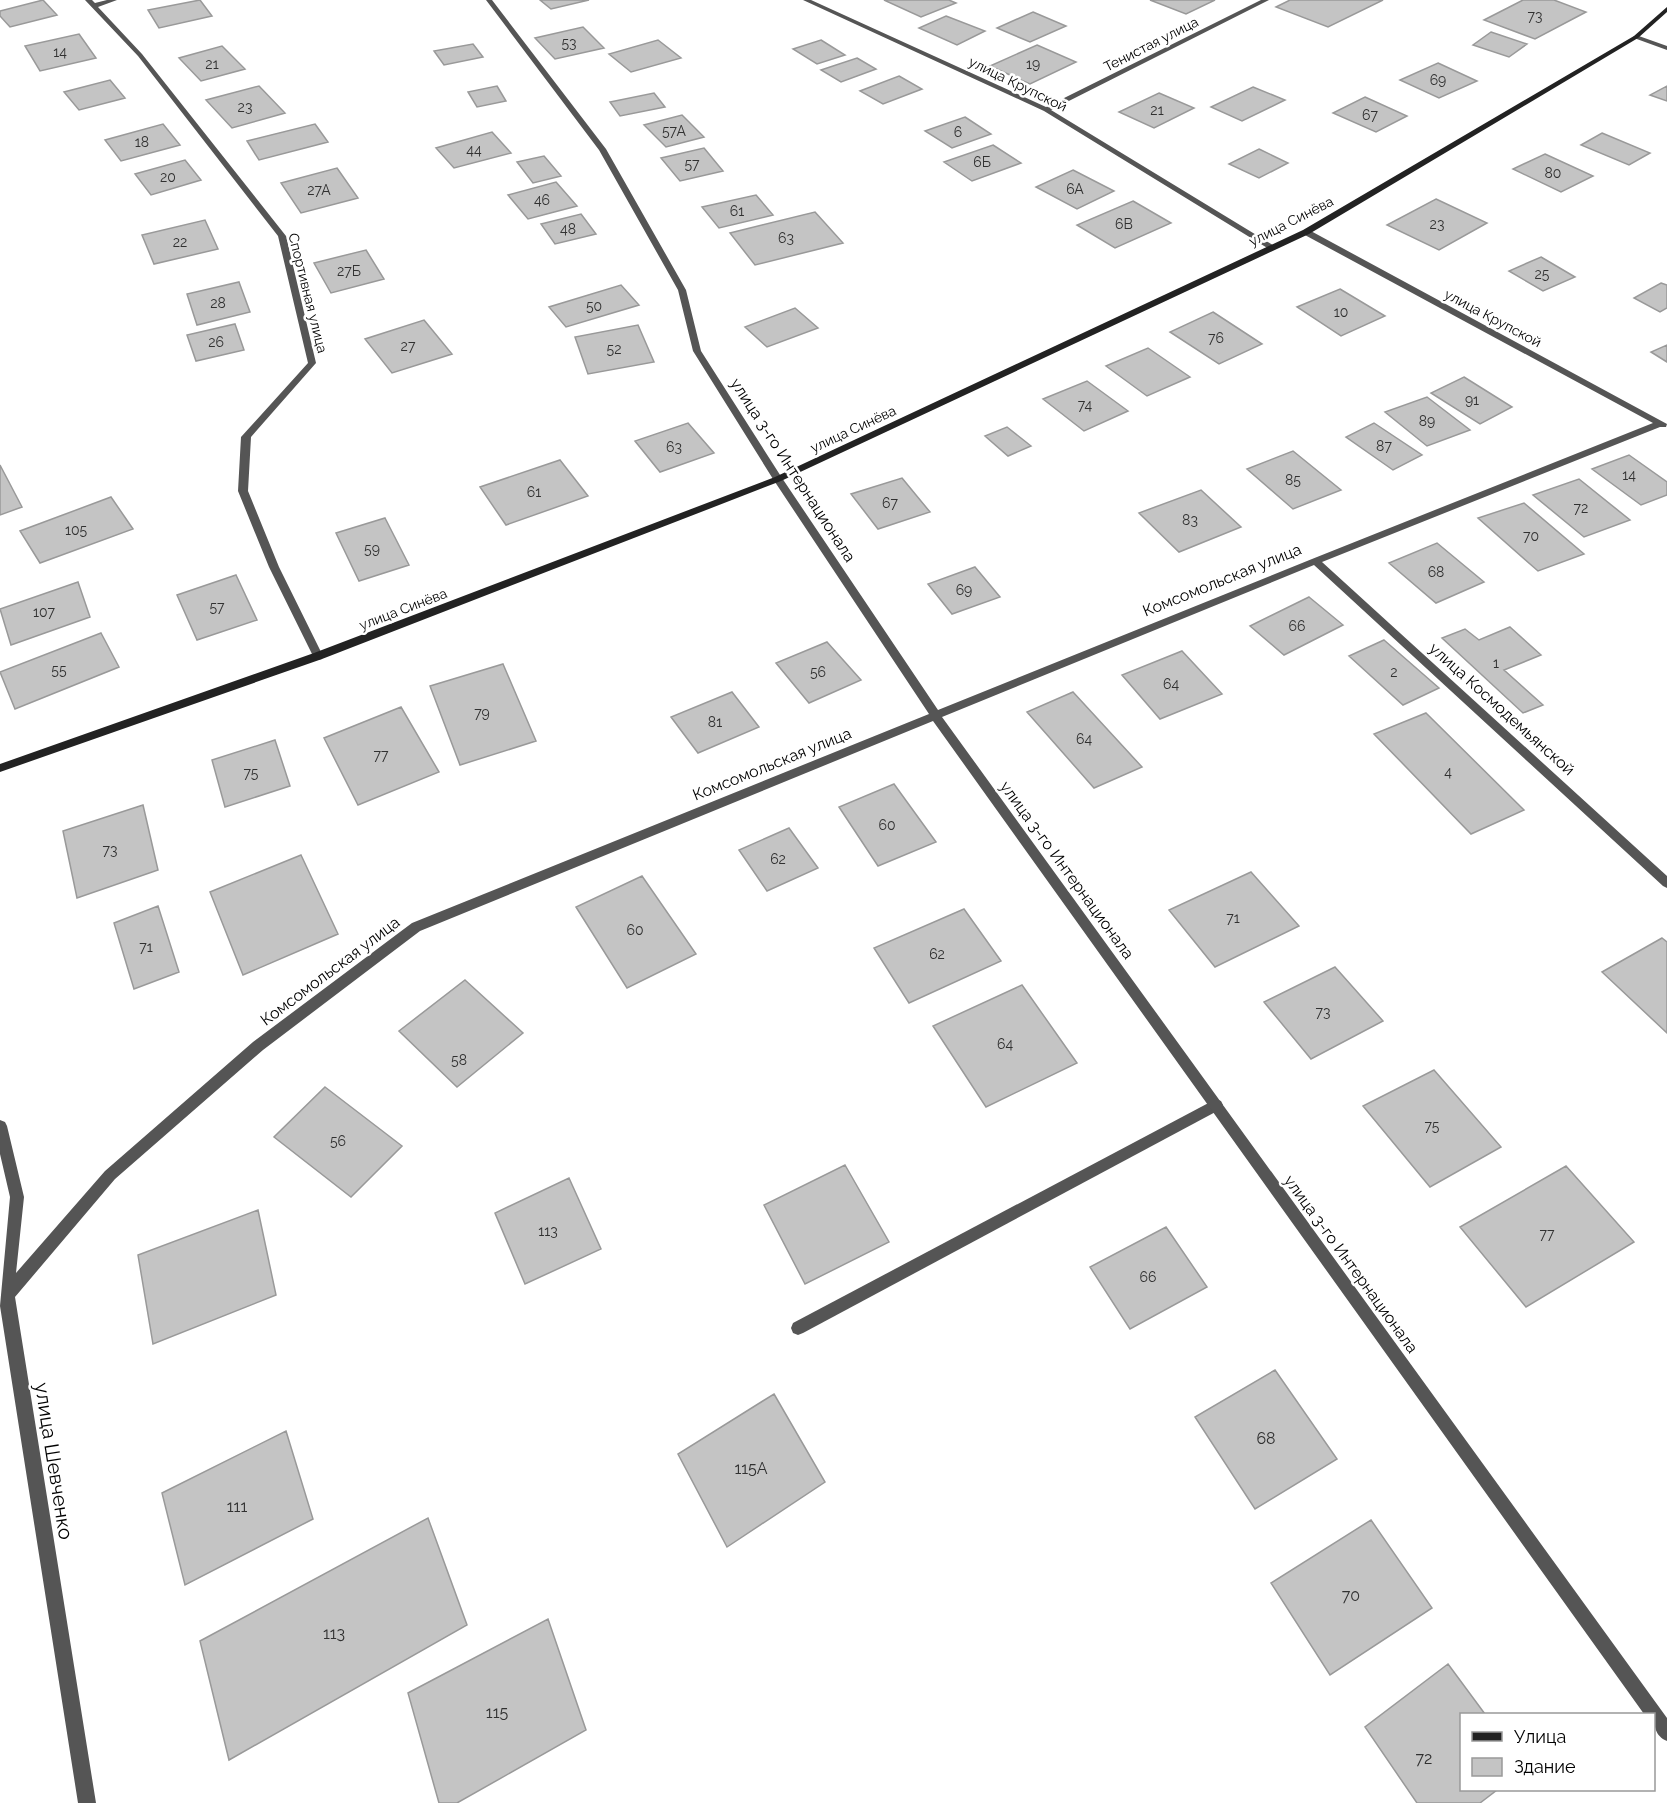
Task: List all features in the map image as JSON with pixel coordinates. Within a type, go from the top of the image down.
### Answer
[{"type":"main road","name":"улица Синёва","points":[[0,768],[318,656],[778,479],[1306,232],[1636,37],[1667,9]]},
{"type":"street","points":[[91,3],[114,0]]},
{"type":"street","name":"улица 3-го Интернационала","points":[[489,0],[602,149],[682,290],[697,351],[778,479],[935,715],[1653,1713]]},
{"type":"street","name":"улица Крупской","points":[[806,0],[1046,110],[1272,247]]},
{"type":"street","name":"Тенистая улица","points":[[1046,110],[1266,0]]},
{"type":"street","name":"Спортивная улица","points":[[91,3],[140,55],[282,236],[312,363],[246,437],[243,491],[274,567],[318,656]]},
{"type":"street","points":[[1636,37],[1667,48]]},
{"type":"street","name":"улица Крупской","points":[[1306,232],[1664,426]]},
{"type":"street","name":"Комсомольская улица","points":[[3,1297],[110,1175],[258,1046],[416,927],[1315,561],[1664,426]]},
{"type":"street","name":"улица Космодемьянской","points":[[1315,561],[1667,883]]},
{"type":"street","points":[[798,1328],[1216,1105]]},
{"type":"street","name":"улица Шевченко","points":[[0,1126],[17,1197],[3,1297],[87,1803]]},
{"type":"street","name":"улица 3-го Интернационала","points":[[1655,1715],[1667,1732]]},
{"type":"building","points":[[43,0],[57,15],[10,27],[0,16],[0,11]]},
{"type":"building","points":[[200,0],[212,16],[159,28],[148,10]]},
{"type":"building","points":[[540,0],[589,0],[551,9]]},
{"type":"building","points":[[884,0],[949,0],[956,3],[921,17]]},
{"type":"building","points":[[1150,0],[1215,0],[1186,14]]},
{"type":"building","points":[[1290,0],[1383,0],[1328,27],[1276,7]]},
{"type":"building","points":[[1523,0],[1554,0],[1586,12],[1535,39],[1484,20]]},
{"type":"building","points":[[1033,12],[1066,26],[1030,42],[997,28]]},
{"type":"building","points":[[946,16],[985,31],[957,45],[919,28]]},
{"type":"building","points":[[583,27],[604,48],[555,59],[535,38]]},
{"type":"building","points":[[1491,32],[1527,44],[1509,57],[1473,45]]},
{"type":"building","points":[[79,34],[96,58],[40,71],[25,46]]},
{"type":"building","points":[[658,40],[681,58],[631,72],[609,54]]},
{"type":"building","points":[[821,40],[845,55],[817,64],[793,49]]},
{"type":"building","points":[[473,44],[483,57],[444,65],[434,51]]},
{"type":"building","points":[[1037,45],[1076,62],[1030,84],[990,66]]},
{"type":"building","points":[[222,46],[245,69],[201,81],[179,58]]},
{"type":"building","points":[[857,58],[876,69],[841,82],[821,70]]},
{"type":"building","points":[[1438,63],[1477,81],[1439,98],[1400,80]]},
{"type":"building","points":[[899,76],[922,89],[883,104],[860,91]]},
{"type":"building","points":[[110,80],[125,98],[79,110],[64,92]]},
{"type":"building","points":[[259,86],[285,113],[232,128],[206,100]]},
{"type":"building","points":[[497,86],[506,101],[477,107],[468,92]]},
{"type":"building","points":[[1667,86],[1667,101],[1650,95]]},
{"type":"building","points":[[1253,87],[1285,100],[1242,121],[1211,107]]},
{"type":"building","points":[[654,93],[665,107],[620,116],[610,102]]},
{"type":"building","points":[[1159,93],[1194,108],[1154,128],[1119,112]]},
{"type":"building","points":[[1365,97],[1407,116],[1376,132],[1333,113]]},
{"type":"building","points":[[682,115],[704,137],[666,147],[644,125]]},
{"type":"building","points":[[965,117],[991,134],[952,148],[925,131]]},
{"type":"building","points":[[163,124],[180,145],[121,161],[105,140]]},
{"type":"building","points":[[315,124],[328,142],[259,160],[247,141]]},
{"type":"building","points":[[492,132],[511,153],[454,168],[436,148]]},
{"type":"building","points":[[1602,133],[1650,153],[1629,165],[1581,145]]},
{"type":"building","points":[[993,145],[1021,163],[972,181],[944,162]]},
{"type":"building","points":[[704,148],[723,171],[680,181],[661,158]]},
{"type":"building","points":[[1259,149],[1288,163],[1259,178],[1229,164]]},
{"type":"building","points":[[1545,154],[1593,176],[1561,192],[1513,169]]},
{"type":"building","points":[[544,156],[561,176],[533,183],[517,162]]},
{"type":"building","points":[[185,160],[201,180],[151,195],[135,174]]},
{"type":"building","points":[[337,168],[358,198],[301,213],[281,183]]},
{"type":"building","points":[[1073,170],[1114,191],[1077,209],[1036,187]]},
{"type":"building","points":[[556,182],[577,206],[528,219],[508,195]]},
{"type":"building","points":[[756,195],[773,215],[719,228],[702,207]]},
{"type":"building","points":[[1436,199],[1487,223],[1439,250],[1387,225]]},
{"type":"building","points":[[1133,201],[1171,223],[1115,248],[1077,225]]},
{"type":"building","points":[[815,212],[843,243],[755,265],[730,233]]},
{"type":"building","points":[[581,214],[596,234],[555,244],[541,224]]},
{"type":"building","points":[[205,220],[218,249],[154,264],[142,235]]},
{"type":"building","points":[[366,250],[384,279],[331,293],[314,263]]},
{"type":"building","points":[[1541,257],[1575,277],[1543,291],[1509,271]]},
{"type":"building","points":[[239,282],[250,312],[197,325],[187,294]]},
{"type":"building","points":[[1661,283],[1667,285],[1667,308],[1660,312],[1634,298]]},
{"type":"building","points":[[621,285],[639,305],[566,327],[549,307]]},
{"type":"building","points":[[1340,289],[1385,316],[1341,336],[1297,307]]},
{"type":"building","points":[[795,308],[818,328],[767,347],[745,327]]},
{"type":"building","points":[[1213,312],[1262,344],[1219,364],[1170,332]]},
{"type":"building","points":[[424,320],[452,354],[392,373],[365,339]]},
{"type":"building","points":[[235,324],[244,350],[196,361],[187,335]]},
{"type":"building","points":[[638,325],[654,362],[588,374],[575,337]]},
{"type":"building","points":[[1667,345],[1667,362],[1651,352]]},
{"type":"building","points":[[1148,348],[1190,377],[1147,396],[1106,366]]},
{"type":"building","points":[[1464,377],[1512,407],[1480,424],[1431,393]]},
{"type":"building","points":[[1087,381],[1128,411],[1084,431],[1043,399]]},
{"type":"building","points":[[1427,397],[1470,430],[1427,446],[1385,412]]},
{"type":"building","points":[[688,423],[714,453],[660,472],[635,441]]},
{"type":"building","points":[[1374,423],[1422,455],[1393,470],[1346,437]]},
{"type":"building","points":[[1007,427],[1031,446],[1008,456],[985,436]]},
{"type":"building","points":[[1293,451],[1341,490],[1293,509],[1247,469]]},
{"type":"building","points":[[1629,455],[1667,482],[1667,495],[1641,505],[1592,469]]},
{"type":"building","points":[[560,460],[588,496],[506,525],[480,487]]},
{"type":"building","points":[[0,465],[22,507],[0,515]]},
{"type":"building","points":[[902,478],[930,512],[878,529],[851,494]]},
{"type":"building","points":[[1579,479],[1630,520],[1584,537],[1533,495]]},
{"type":"building","points":[[1201,490],[1241,527],[1179,552],[1139,513]]},
{"type":"building","points":[[111,497],[133,529],[40,563],[20,531]]},
{"type":"building","points":[[1524,503],[1584,554],[1538,571],[1478,518]]},
{"type":"building","points":[[385,518],[409,565],[359,581],[336,533]]},
{"type":"building","points":[[1437,543],[1484,582],[1436,603],[1389,563]]},
{"type":"building","points":[[975,567],[1000,597],[952,614],[928,584]]},
{"type":"building","points":[[236,575],[257,620],[197,640],[177,595]]},
{"type":"building","points":[[78,582],[90,617],[11,645],[0,609]]},
{"type":"building","points":[[1309,597],[1343,625],[1284,655],[1250,626]]},
{"type":"building","points":[[1510,627],[1541,655],[1504,670],[1543,705],[1523,713],[1442,638],[1465,629],[1479,640]]},
{"type":"building","points":[[101,633],[119,667],[15,709],[0,672]]},
{"type":"building","points":[[1384,640],[1439,688],[1403,705],[1349,656]]},
{"type":"building","points":[[827,642],[861,680],[809,703],[776,663]]},
{"type":"building","points":[[1182,651],[1222,694],[1160,719],[1122,675]]},
{"type":"building","points":[[503,664],[536,741],[460,765],[430,686]]},
{"type":"building","points":[[732,692],[759,727],[698,753],[671,717]]},
{"type":"building","points":[[1073,692],[1142,767],[1094,788],[1027,712]]},
{"type":"building","points":[[401,707],[439,772],[358,805],[324,738]]},
{"type":"building","points":[[1426,713],[1524,810],[1471,834],[1374,734]]},
{"type":"building","points":[[275,740],[290,786],[225,807],[212,760]]},
{"type":"building","points":[[894,784],[936,842],[878,866],[839,807]]},
{"type":"building","points":[[143,805],[158,870],[77,898],[63,831]]},
{"type":"building","points":[[789,828],[818,868],[767,891],[739,850]]},
{"type":"building","points":[[301,855],[338,934],[243,975],[210,892]]},
{"type":"building","points":[[1251,872],[1299,926],[1215,967],[1169,910]]},
{"type":"building","points":[[642,876],[696,954],[627,988],[576,907]]},
{"type":"building","points":[[158,906],[179,972],[134,989],[114,923]]},
{"type":"building","points":[[964,909],[1001,961],[909,1003],[874,948]]},
{"type":"building","points":[[1662,938],[1667,942],[1667,1033],[1602,972]]},
{"type":"building","points":[[1335,967],[1383,1021],[1311,1059],[1264,1002]]},
{"type":"building","points":[[465,980],[523,1033],[457,1087],[399,1031]]},
{"type":"building","points":[[1022,985],[1077,1063],[986,1107],[933,1026]]},
{"type":"building","points":[[1434,1070],[1501,1147],[1430,1187],[1363,1106]]},
{"type":"building","points":[[325,1087],[402,1146],[351,1197],[274,1137]]},
{"type":"building","points":[[845,1165],[889,1242],[805,1284],[764,1205]]},
{"type":"building","points":[[1566,1166],[1634,1242],[1526,1307],[1460,1227]]},
{"type":"building","points":[[569,1178],[601,1249],[525,1284],[495,1213]]},
{"type":"building","points":[[258,1210],[276,1295],[153,1344],[138,1255]]},
{"type":"building","points":[[1166,1227],[1207,1287],[1130,1329],[1090,1267]]},
{"type":"building","points":[[1275,1370],[1337,1459],[1255,1509],[1195,1417]]},
{"type":"building","points":[[774,1394],[825,1482],[727,1547],[678,1454]]},
{"type":"building","points":[[286,1431],[313,1519],[185,1585],[162,1493]]},
{"type":"building","points":[[428,1518],[467,1625],[229,1760],[200,1641]]},
{"type":"building","points":[[1371,1520],[1432,1608],[1330,1675],[1271,1583]]},
{"type":"building","points":[[548,1619],[586,1730],[457,1803],[439,1803],[408,1693]]},
{"type":"building","points":[[1448,1664],[1484,1713],[1460,1713],[1460,1791],[1496,1791],[1480,1803],[1417,1803],[1365,1727]]}]
